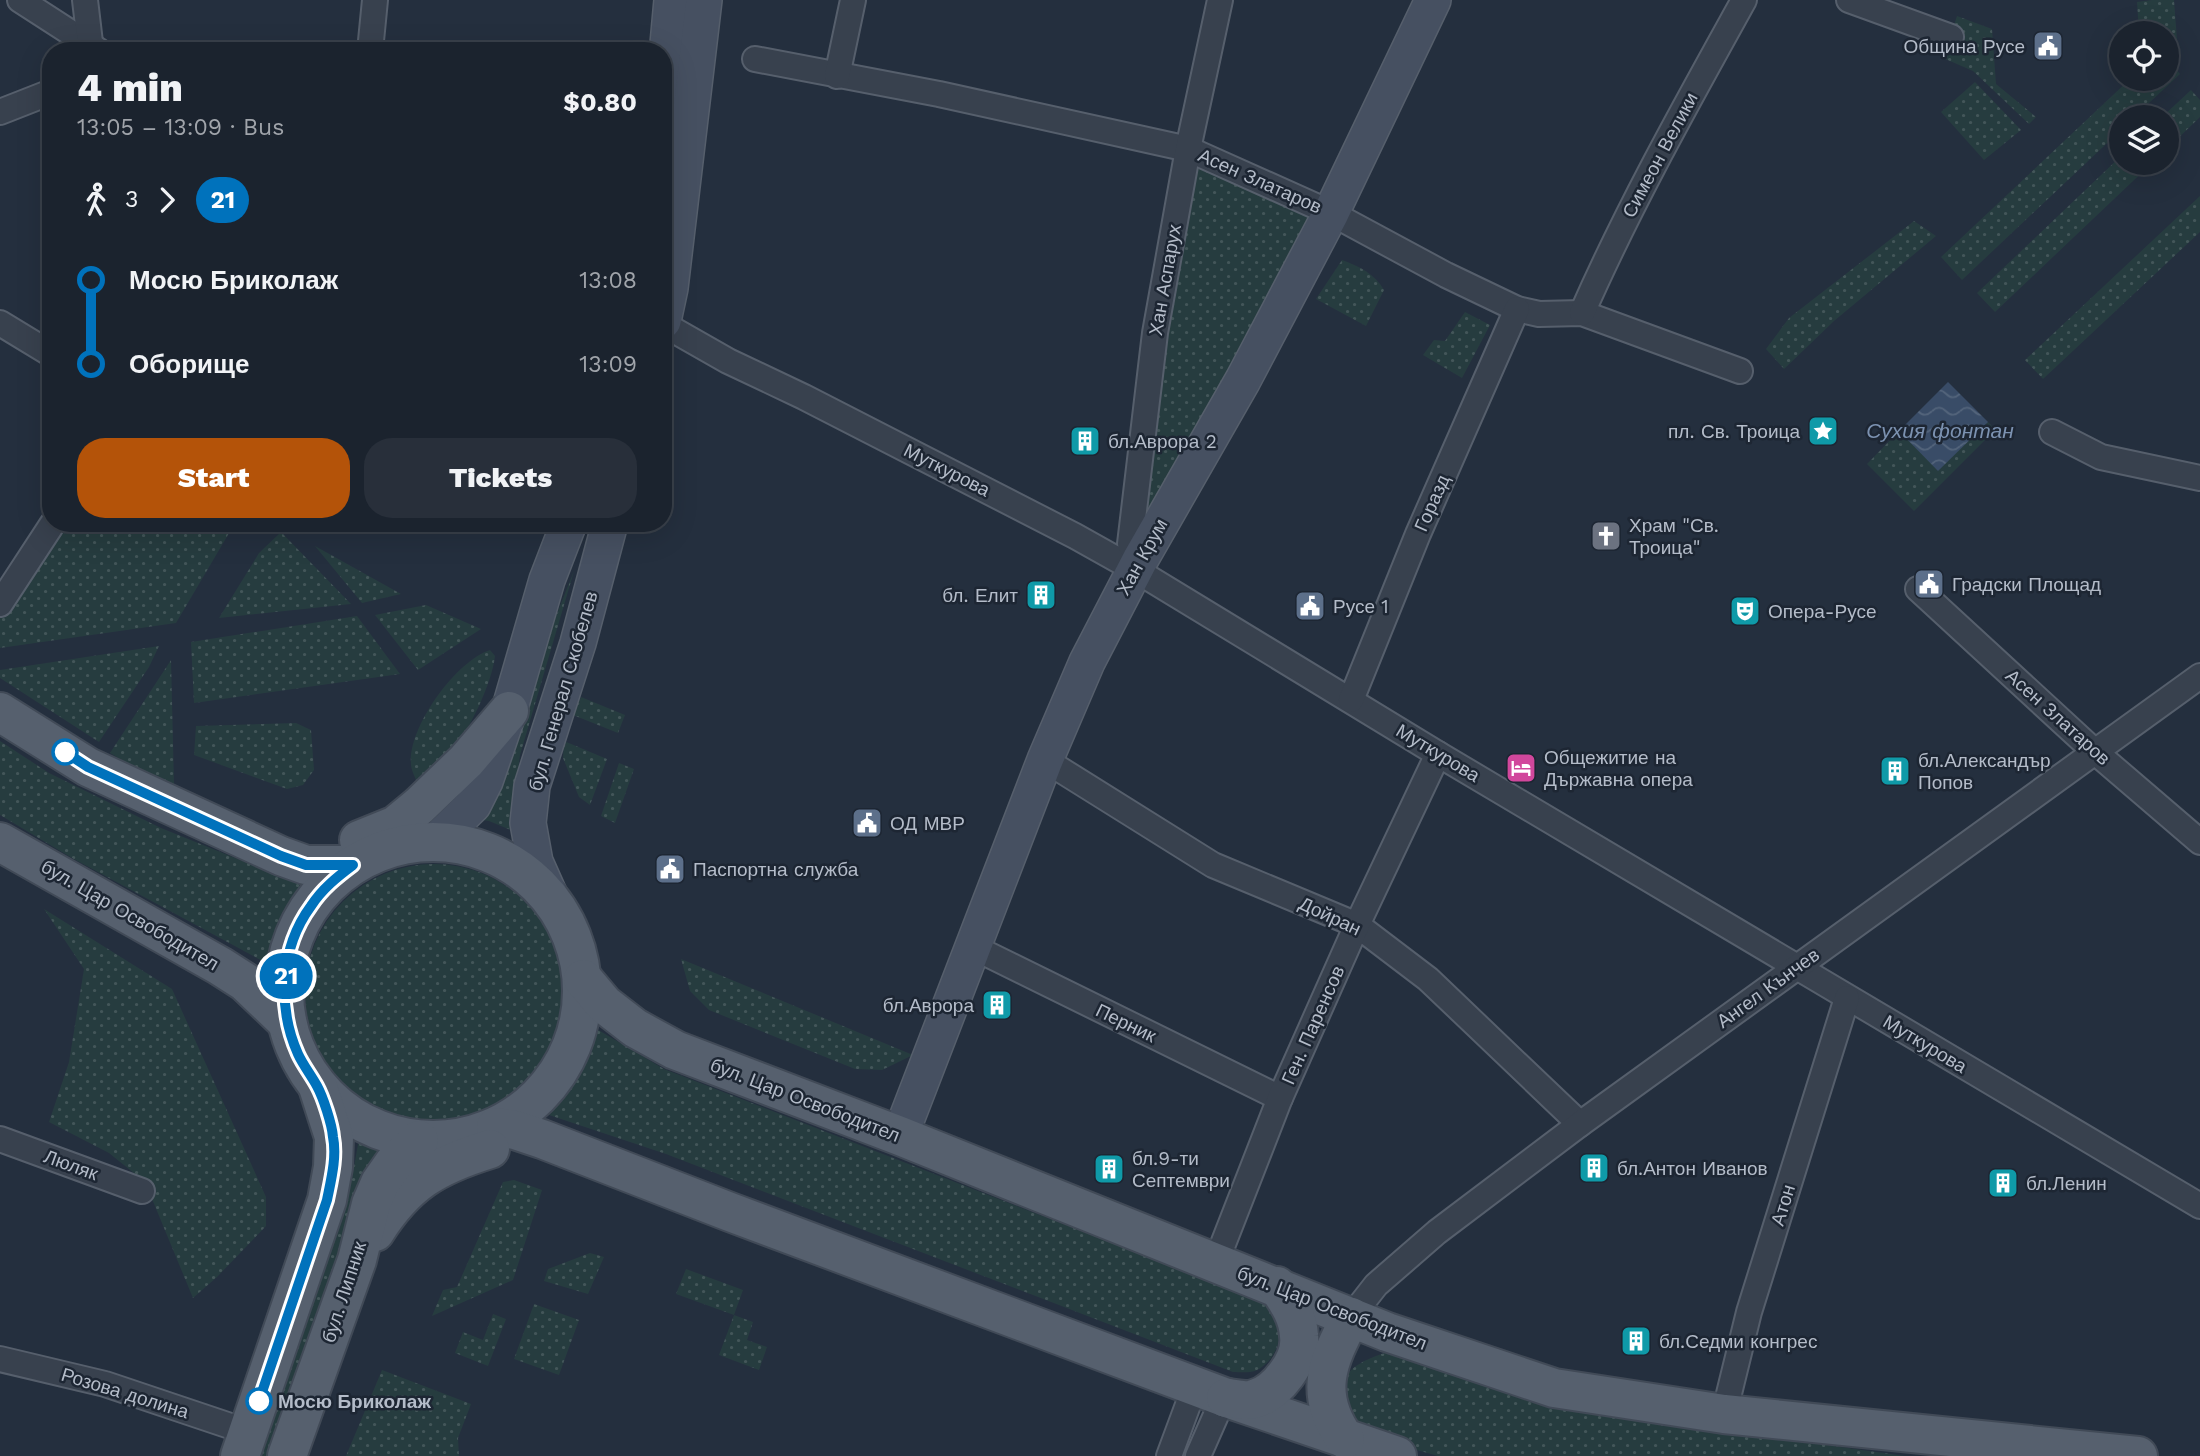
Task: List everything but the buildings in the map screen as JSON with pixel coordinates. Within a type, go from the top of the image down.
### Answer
[{"type":"main road","points":[[669,42],[673,0]]},
{"type":"main road","points":[[672,271],[704,0]]},
{"type":"main road","name":"Хан Крум","points":[[900,1136],[1045,760],[1087,663],[1137,565],[1243,380],[1331,214],[1433,0]]},
{"type":"main road","points":[[436,841],[473,805],[485,781],[547,580],[566,532]]},
{"type":"main road","name":"бул. Генерал Скобелев","points":[[551,898],[535,862],[528,823],[533,786],[578,643],[608,532]]},
{"type":"main road","points":[[249,840],[319,851],[361,840],[396,825],[466,761],[509,710]]},
{"type":"main road","name":"бул. Цар Освободител","points":[[0,712],[88,767],[281,856],[306,865],[353,865]]},
{"type":"main road","name":"бул. Цар Освободител","points":[[436,841],[464,843],[494,854],[525,872],[551,898],[573,936],[583,979],[581,1015],[571,1050],[552,1082],[527,1108],[496,1127],[471,1136],[419,1140],[381,1132],[347,1113],[318,1087],[299,1056],[287,1022],[284,992],[296,933],[310,907],[329,884],[353,865],[386,849],[436,841]]},
{"type":"main road","name":"бул. Цар Освободител","points":[[0,842],[220,966],[245,982],[287,1022]]},
{"type":"main road","name":"бул. Цар Освободител","points":[[583,979],[604,1004],[635,1028],[675,1050],[900,1136],[1351,1317],[1554,1388],[1724,1414],[2138,1456]]},
{"type":"main road","points":[[244,1444],[327,1200],[333,1167],[334,1137],[318,1087]]},
{"type":"main road","points":[[496,1127],[542,1139],[755,1222],[1210,1392],[1397,1456]]},
{"type":"main road","points":[[357,1260],[388,1212],[426,1175],[449,1163],[493,1148],[542,1139]]},
{"type":"main road","name":"бул. Липник","points":[[287,1456],[357,1260],[371,1204],[380,1183],[394,1163],[419,1140]]},
{"type":"main road","points":[[1210,1392],[1252,1400],[1269,1392],[1289,1370],[1300,1338],[1292,1308],[1277,1286]]},
{"type":"main road","points":[[1345,1439],[1335,1426],[1329,1408],[1326,1382],[1328,1365],[1351,1317]]},
{"type":"street","points":[[20,0],[83,42]]},
{"type":"street","points":[[85,0],[92,42]]},
{"type":"street","points":[[371,42],[375,0]]},
{"type":"street","points":[[837,76],[853,0]]},
{"type":"street","name":"Хан Аспарух","points":[[1137,565],[1130,544],[1155,333],[1188,149],[1220,0]]},
{"type":"street","name":"Симеон Велики","points":[[1582,313],[1602,267],[1663,148],[1744,0]]},
{"type":"street","points":[[1849,0],[1951,37]]},
{"type":"street","name":"Асен Златаров","points":[[755,59],[939,94],[1188,149],[1331,214],[1517,309],[1539,314],[1582,313],[1740,371]]},
{"type":"street","points":[[0,112],[42,96]]},
{"type":"street","name":"Горазд","points":[[1351,700],[1418,534],[1517,309]]},
{"type":"street","points":[[0,323],[42,349]]},
{"type":"street","name":"Муткурова","points":[[672,327],[728,360],[1137,565],[1438,754],[2200,1206]]},
{"type":"street","points":[[2052,432],[2101,457],[2200,478]]},
{"type":"street","points":[[0,604],[47,532]]},
{"type":"street","name":"Асен Златаров","points":[[1918,589],[2094,751],[2200,842]]},
{"type":"street","name":"Ангел Кънчев","points":[[1351,1317],[1376,1285],[1437,1232],[1580,1124],[2200,676]]},
{"type":"street","name":"Ген. Паренсов","points":[[1216,1262],[1280,1098],[1357,925],[1438,754]]},
{"type":"street","name":"Дойран","points":[[1045,760],[1213,865],[1357,925],[1428,979],[1580,1124]]},
{"type":"street","name":"Перник","points":[[973,947],[1280,1098]]},
{"type":"street","name":"Атон","points":[[1724,1414],[1749,1312],[1847,998]]},
{"type":"street","name":"Люляк","points":[[0,1139],[142,1191]]},
{"type":"street","name":"Розова долина","points":[[0,1359],[105,1384],[244,1444]]},
{"type":"street","points":[[1169,1456],[1210,1392]]},
{"type":"street","points":[[1198,1456],[1210,1392]]},
{"type":"green space","points":[[2174,0],[2176,21],[2138,21],[2137,2]]},
{"type":"green space","points":[[1957,16],[1992,29],[1996,84],[2036,117],[2029,124],[1973,71],[1943,58]]},
{"type":"green space","points":[[1975,82],[2021,130],[1984,160],[1941,112]]},
{"type":"green space","points":[[2191,90],[2200,100],[2200,117],[2179,137],[2179,105],[2175,105]]},
{"type":"green space","points":[[2117,91],[2162,91],[2147,105],[2109,105],[2109,141],[1962,280],[1941,257]]},
{"type":"green space","points":[[1188,149],[1331,213],[1134,569]]},
{"type":"green space","points":[[2109,167],[2109,175],[2139,175],[1995,312],[1977,293]]},
{"type":"green space","points":[[2200,196],[2200,232],[2043,379],[2025,360]]},
{"type":"green space","points":[[1914,221],[1936,236],[1834,321],[1784,369],[1766,349],[1789,318]]},
{"type":"green space","points":[[1342,260],[1366,271],[1384,290],[1366,326],[1316,299]]},
{"type":"green space","points":[[1465,312],[1490,325],[1462,378],[1423,355],[1434,340],[1445,341]]},
{"type":"green space","points":[[1988,422],[1995,430],[1914,511],[1867,464],[1899,431],[1938,470]]},
{"type":"green space","points":[[46,532],[230,532],[176,623],[0,648],[0,605]]},
{"type":"green space","points":[[281,532],[351,604],[219,618],[259,553]]},
{"type":"green space","points":[[315,546],[401,594],[362,603]]},
{"type":"green space","points":[[574,571],[520,755],[512,816],[518,833],[489,821],[475,819]]},
{"type":"green space","points":[[426,605],[481,629],[418,670],[375,615]]},
{"type":"green space","points":[[357,616],[400,674],[194,703],[191,642]]},
{"type":"green space","points":[[159,646],[149,667],[99,742],[0,678],[0,670]]},
{"type":"green space","points":[[490,650],[495,656],[493,667],[479,707],[465,732],[451,752],[416,780],[411,766],[412,749],[426,715],[449,681],[463,667]]},
{"type":"green space","points":[[171,660],[174,784],[167,785],[110,753]]},
{"type":"green space","points":[[581,697],[625,715],[618,733],[573,715]]},
{"type":"green space","points":[[296,723],[311,730],[314,770],[303,785],[287,789],[194,755],[196,726]]},
{"type":"green space","points":[[0,741],[49,773],[161,828],[250,864],[318,877],[287,925],[281,971],[72,858],[0,815]]},
{"type":"green space","points":[[564,741],[607,759],[590,805],[579,797],[563,758]]},
{"type":"green space","points":[[619,763],[634,769],[615,823],[601,816]]},
{"type":"green space","points":[[421,864],[447,864],[484,873],[506,885],[526,901],[542,921],[554,943],[561,968],[561,1018],[554,1043],[542,1065],[526,1085],[506,1101],[484,1113],[447,1122],[421,1122],[384,1113],[362,1101],[342,1085],[326,1065],[314,1043],[305,1006],[305,980],[314,943],[326,921],[342,901],[362,885],[384,873]]},
{"type":"green space","points":[[44,909],[172,989],[266,1197],[266,1226],[193,1298],[145,1182],[109,1153],[49,1122],[69,1062],[84,969]]},
{"type":"green space","points":[[681,959],[913,1055],[882,1070],[855,1069],[709,1010],[690,991]]},
{"type":"green space","points":[[595,1028],[664,1069],[1264,1302],[1273,1311],[1278,1322],[1277,1347],[1269,1361],[1255,1371],[1233,1372],[666,1154],[540,1112],[566,1092],[591,1054]]},
{"type":"green space","points":[[360,1133],[386,1144],[366,1184],[268,1456],[255,1456],[332,1243],[352,1178]]},
{"type":"green space","points":[[514,1180],[542,1190],[513,1280],[432,1316],[443,1290],[457,1287],[503,1182]]},
{"type":"green space","points":[[590,1253],[604,1257],[588,1294],[544,1281],[548,1269]]},
{"type":"green space","points":[[686,1269],[743,1290],[734,1315],[676,1294]]},
{"type":"green space","points":[[534,1304],[579,1320],[559,1375],[514,1359]]},
{"type":"green space","points":[[493,1314],[506,1319],[488,1366],[455,1353],[463,1332],[483,1340]]},
{"type":"green space","points":[[734,1315],[753,1322],[747,1340],[767,1347],[759,1370],[719,1355]]},
{"type":"green space","points":[[1387,1352],[1583,1411],[1905,1456],[1438,1456],[1378,1439],[1349,1417],[1344,1392],[1346,1377],[1361,1363]]},
{"type":"green space","points":[[382,1370],[471,1404],[458,1438],[459,1456],[346,1456]]},
{"type":"water","name":"Сухия фонтан","points":[[1948,382],[1988,422],[1938,471],[1899,431]]},
{"type":"bus line","name":"21","points":[[65,752],[88,767],[281,856],[306,865],[353,865],[329,884],[310,907],[296,933],[287,962],[284,992],[287,1022],[299,1056],[318,1087],[334,1137],[333,1167],[327,1200],[259,1401]]},
{"type":"place","name":"Община Русе","points":[[2048,46]]},
{"type":"place","name":"пл. Св. Троица","points":[[1823,431]]},
{"type":"place","name":"бл.Аврора 2","points":[[1085,441]]},
{"type":"place","name":"Храм \"Св. Троица\"","points":[[1606,536]]},
{"type":"place","name":"Градски Площад","points":[[1929,584]]},
{"type":"place","name":"бл. Елит","points":[[1041,595]]},
{"type":"place","name":"Русе 1","points":[[1310,606]]},
{"type":"place","name":"Опера-Русе","points":[[1745,611]]},
{"type":"place","name":"Общежитие на Държавна опера","points":[[1521,768]]},
{"type":"place","name":"бл.Александър Попов","points":[[1895,771]]},
{"type":"place","name":"ОД МВР","points":[[867,823]]},
{"type":"place","name":"Паспортна служба","points":[[670,869]]},
{"type":"place","name":"бл.Аврора","points":[[997,1005]]},
{"type":"place","name":"бл.Антон Иванов","points":[[1594,1168]]},
{"type":"place","name":"бл.9-ти Септември","points":[[1109,1169]]},
{"type":"place","name":"бл.Ленин","points":[[2003,1183]]},
{"type":"place","name":"бл.Седми конгрес","points":[[1636,1341]]},
{"type":"place","name":"Мосю Бриколаж","points":[[259,1401]]}]
